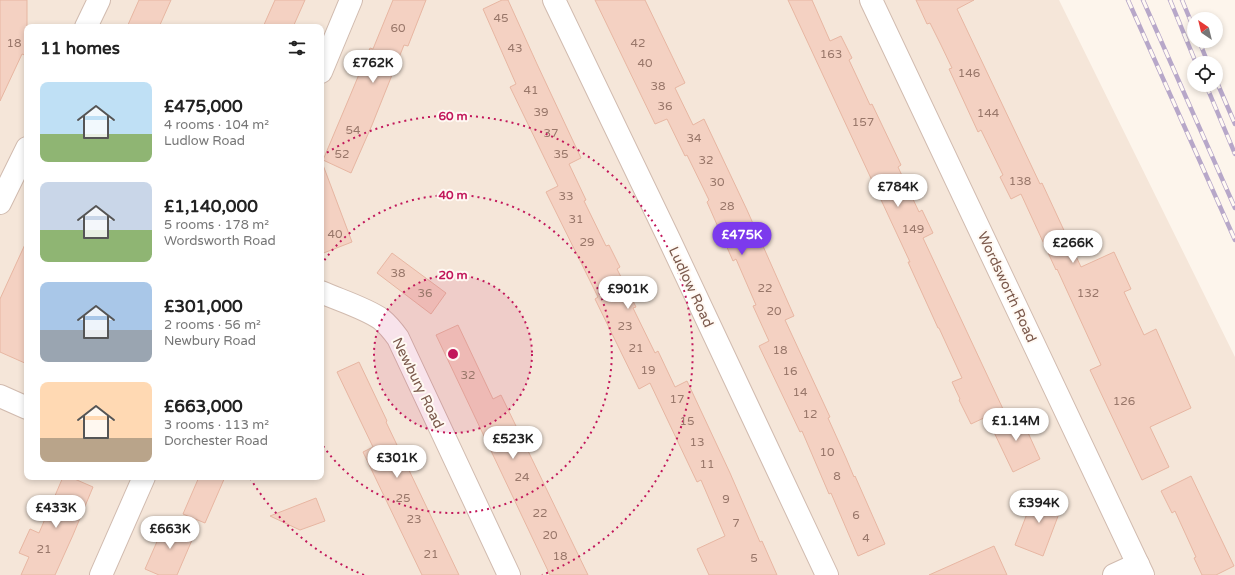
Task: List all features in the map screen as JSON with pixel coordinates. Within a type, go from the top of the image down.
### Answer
[{"type":"street","points":[[87,24],[98,0]]},
{"type":"street","points":[[324,65],[351,0]]},
{"type":"street","name":"Ludlow Road","points":[[554,0],[827,575]]},
{"type":"street","name":"Wordsworth Road","points":[[871,0],[1140,569]]},
{"type":"street","points":[[0,203],[24,154]]},
{"type":"street","name":"Newbury Road","points":[[324,293],[380,319],[398,338],[509,575]]},
{"type":"street","points":[[0,396],[24,407]]},
{"type":"street","points":[[101,575],[143,480]]},
{"type":"street","points":[[1114,575],[1140,569]]},
{"type":"shaded area","points":[[0,0],[1059,0],[1235,357],[1235,575],[0,575]]},
{"type":"building","points":[[0,0],[27,0],[27,24],[24,24],[24,55],[22,54],[0,101]]},
{"type":"building","points":[[139,0],[171,0],[160,24],[128,24]]},
{"type":"building","points":[[275,0],[305,0],[294,24],[264,24]]},
{"type":"building","points":[[393,0],[426,0],[408,46],[404,45],[351,173],[324,160],[324,158],[370,48],[373,49]]},
{"type":"building","points":[[502,0],[508,0],[581,158],[569,164],[586,200],[584,201],[606,246],[609,245],[620,267],[617,269],[636,307],[633,308],[655,353],[658,351],[675,387],[687,381],[760,542],[762,541],[777,575],[709,575],[697,549],[725,536],[701,480],[697,482],[650,383],[639,389],[595,299],[598,297],[546,192],[558,186],[510,87],[516,84],[483,9]]},
{"type":"building","points":[[595,0],[645,0],[685,83],[675,88],[693,125],[704,119],[747,210],[794,316],[785,320],[830,417],[828,418],[885,544],[858,556],[802,431],[800,432],[759,346],[769,341],[753,306],[756,305],[736,259],[733,261],[707,202],[709,200],[667,119],[655,124]]},
{"type":"building","points":[[788,0],[812,0],[830,41],[841,36],[852,58],[849,60],[901,165],[898,167],[919,212],[922,210],[933,233],[923,238],[1003,409],[971,424],[952,382],[962,378],[908,262],[910,262]]},
{"type":"building","points":[[916,0],[974,0],[957,9],[1040,184],[1042,183],[1081,267],[1114,252],[1131,289],[1124,292],[1144,335],[1156,329],[1191,408],[1150,427],[1169,467],[1142,480],[1090,370],[1101,365],[1057,269],[1056,270],[1021,194],[1011,199],[1000,177],[1003,175],[981,130],[978,132],[949,69],[952,68],[930,23],[927,24]]},
{"type":"building","points":[[324,168],[352,242],[324,253]]},
{"type":"building","points":[[24,247],[24,363],[0,352],[0,299]]},
{"type":"building","points":[[392,253],[446,293],[431,314],[377,273]]},
{"type":"building","points":[[458,325],[493,399],[501,395],[588,575],[550,575],[436,335]]},
{"type":"building","points":[[359,362],[459,575],[422,575],[363,452],[373,447],[337,372]]},
{"type":"building","points":[[1019,413],[1040,459],[1013,472],[991,426]]},
{"type":"building","points":[[1191,476],[1234,566],[1216,575],[1202,575],[1194,558],[1196,557],[1175,511],[1172,513],[1161,491]]},
{"type":"building","points":[[62,480],[77,480],[93,487],[55,575],[21,575],[29,557],[19,553],[30,529],[39,533]]},
{"type":"building","points":[[198,480],[224,480],[205,523],[183,514]]},
{"type":"building","points":[[1035,493],[1063,503],[1043,556],[1015,545]]},
{"type":"building","points":[[316,498],[325,521],[300,530],[270,516]]},
{"type":"building","points":[[166,521],[195,533],[177,575],[159,575],[145,569]]},
{"type":"building","points":[[994,546],[1007,575],[929,575]]},
{"type":"railway","points":[[1128,0],[1235,240]]},
{"type":"railway","points":[[1143,0],[1235,208]]},
{"type":"railway","points":[[1170,0],[1193,56]]},
{"type":"railway","points":[[1182,0],[1187,12]]},
{"type":"railway","points":[[1202,48],[1205,56]]},
{"type":"railway","points":[[1209,92],[1235,154]]},
{"type":"railway","points":[[1221,92],[1235,124]]}]
